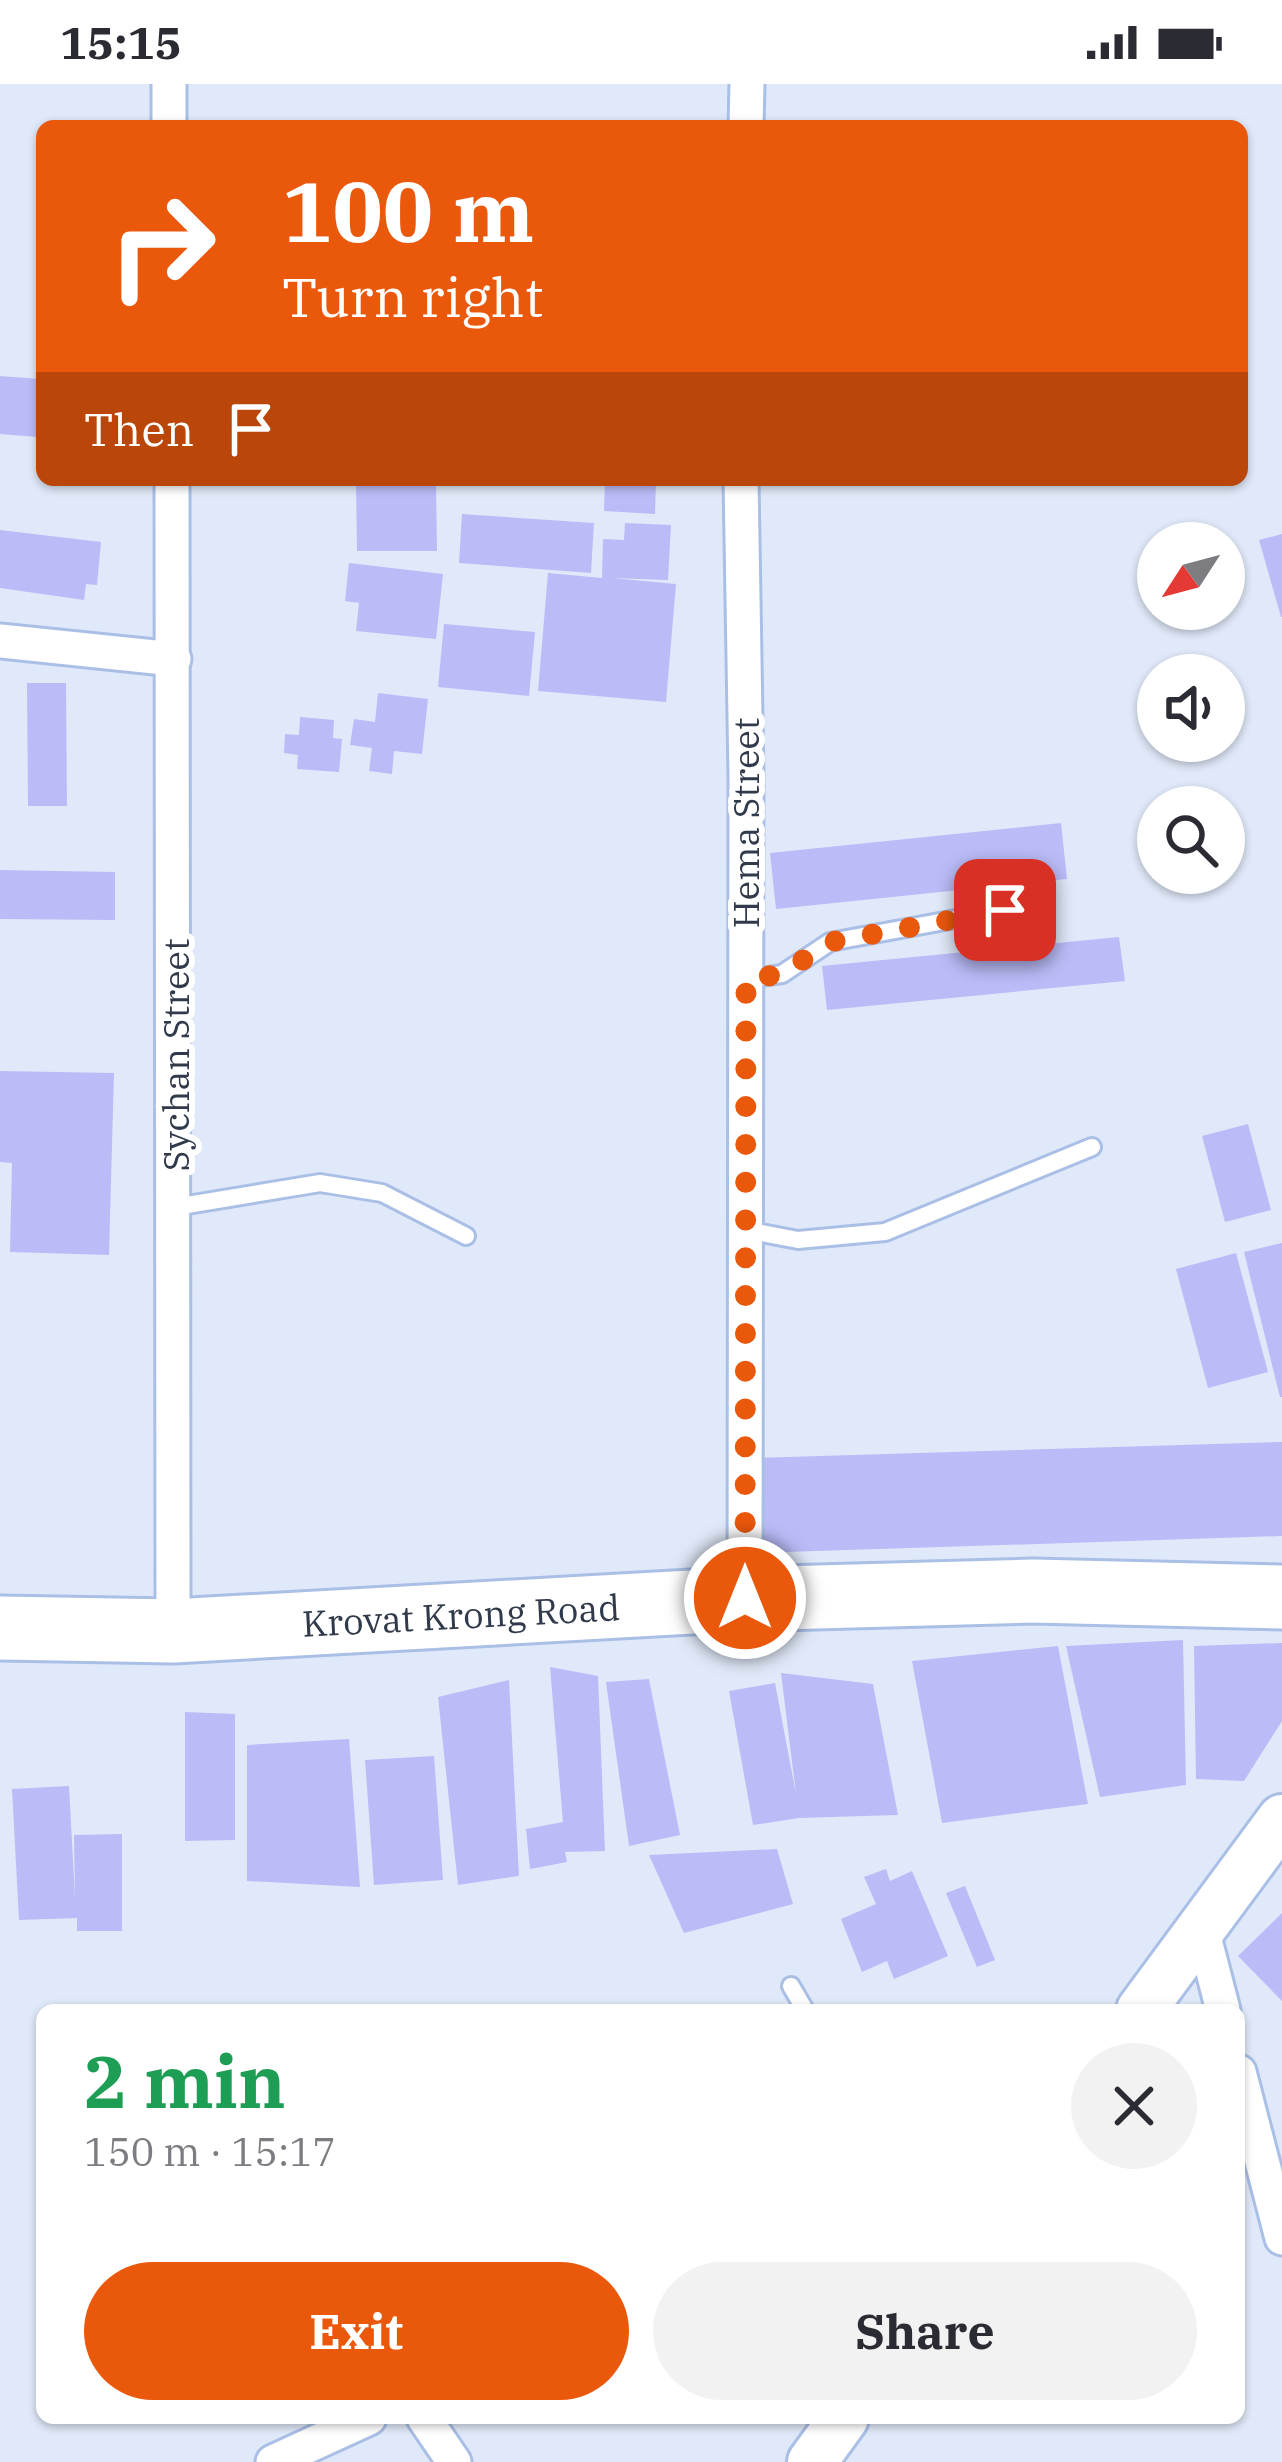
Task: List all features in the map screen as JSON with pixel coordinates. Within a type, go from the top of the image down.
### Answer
[{"type":"highway","name":"Krovat Krong Road","points":[[0,1628],[172,1631],[745,1598],[1033,1591],[1282,1597]]},
{"type":"street","points":[[169,84],[170,120]]},
{"type":"street","points":[[746,120],[747,84]]},
{"type":"street","name":"Sychan Street","points":[[172,486],[176,1207],[172,1631]]},
{"type":"street","name":"Hema Street","points":[[741,486],[745,1598]]},
{"type":"street","points":[[0,641],[174,659]]},
{"type":"street","points":[[1146,2004],[1282,1819]]},
{"type":"street","points":[[1202,1929],[1221,2004]]},
{"type":"street","points":[[1245,2095],[1282,2238]]},
{"type":"street","points":[[273,2462],[356,2424]]},
{"type":"street","points":[[428,2424],[454,2462]]},
{"type":"street","points":[[812,2462],[840,2424]]},
{"type":"lane","points":[[746,979],[782,974],[830,942],[1005,910]]},
{"type":"lane","points":[[746,1230],[798,1240],[885,1232],[1092,1147]]},
{"type":"lane","points":[[176,1207],[320,1183],[382,1193],[466,1236]]},
{"type":"lane","points":[[791,1986],[802,2004]]},
{"type":"building","points":[[0,376],[36,379],[36,437],[0,434]]},
{"type":"building","points":[[356,486],[436,486],[437,551],[357,551]]},
{"type":"building","points":[[605,486],[656,486],[655,514],[604,511]]},
{"type":"building","points":[[462,514],[594,523],[591,573],[459,563]]},
{"type":"building","points":[[625,523],[671,525],[668,580],[612,578],[676,584],[666,702],[538,691],[548,573],[602,578],[603,539],[624,540]]},
{"type":"building","points":[[0,530],[101,542],[97,585],[86,584],[84,600],[0,588]]},
{"type":"building","points":[[1282,534],[1282,617],[1281,617],[1259,540]]},
{"type":"building","points":[[349,563],[443,574],[436,639],[356,631],[359,603],[345,601]]},
{"type":"building","points":[[444,624],[535,632],[529,696],[438,687]]},
{"type":"building","points":[[27,683],[66,683],[67,806],[28,806]]},
{"type":"building","points":[[378,693],[428,699],[422,754],[394,751],[392,774],[369,771],[372,748],[350,745],[354,719],[375,722]]},
{"type":"building","points":[[300,717],[334,720],[333,738],[342,739],[339,772],[297,769],[298,755],[284,753],[285,734],[299,735]]},
{"type":"building","points":[[1061,823],[1067,879],[776,909],[770,853]]},
{"type":"building","points":[[0,870],[115,872],[115,920],[0,919]]},
{"type":"building","points":[[1119,937],[1125,981],[827,1010],[822,966]]},
{"type":"building","points":[[0,1071],[114,1073],[109,1255],[10,1252],[12,1163],[0,1162]]},
{"type":"building","points":[[1248,1124],[1271,1210],[1225,1222],[1202,1136]]},
{"type":"building","points":[[1282,1243],[1282,1397],[1280,1397],[1244,1252]]},
{"type":"building","points":[[1236,1253],[1268,1372],[1208,1388],[1176,1269]]},
{"type":"building","points":[[1282,1442],[1282,1536],[758,1553],[755,1458]]},
{"type":"building","points":[[1183,1640],[1186,1785],[1100,1797],[1066,1646]]},
{"type":"building","points":[[1282,1643],[1282,1721],[1244,1781],[1196,1779],[1194,1646]]},
{"type":"building","points":[[1058,1646],[1088,1804],[942,1823],[912,1661]]},
{"type":"building","points":[[550,1667],[598,1676],[605,1851],[565,1852],[567,1862],[530,1869],[526,1829],[563,1822]]},
{"type":"building","points":[[781,1673],[873,1684],[898,1815],[799,1818],[753,1825],[729,1691],[775,1683],[796,1794]]},
{"type":"building","points":[[649,1679],[680,1835],[629,1846],[606,1682]]},
{"type":"building","points":[[509,1680],[519,1876],[458,1885],[438,1697]]},
{"type":"building","points":[[185,1712],[235,1714],[235,1840],[185,1841]]},
{"type":"building","points":[[349,1739],[360,1887],[247,1881],[247,1745]]},
{"type":"building","points":[[434,1756],[443,1880],[374,1885],[365,1760]]},
{"type":"building","points":[[69,1786],[75,1898],[74,1835],[122,1834],[122,1931],[77,1931],[77,1918],[19,1920],[12,1789]]},
{"type":"building","points":[[777,1849],[793,1904],[684,1933],[649,1855]]},
{"type":"building","points":[[886,1869],[890,1881],[912,1871],[948,1956],[894,1979],[887,1961],[862,1972],[841,1919],[876,1904],[864,1877]]},
{"type":"building","points":[[965,1886],[995,1960],[977,1967],[946,1893]]},
{"type":"building","points":[[1282,1913],[1282,2001],[1238,1956]]},
{"type":"route","points":[[745,1598],[746,979],[782,974],[830,942],[1005,910]]}]
